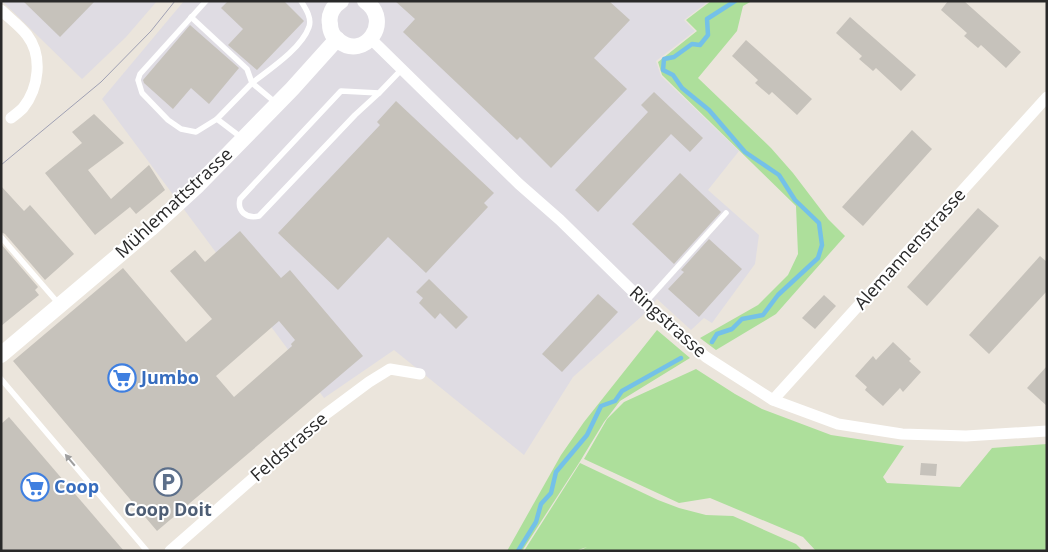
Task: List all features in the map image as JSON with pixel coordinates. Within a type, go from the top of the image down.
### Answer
[{"type":"main road","points":[[334,3],[329,20],[332,34],[342,43],[354,46],[371,39],[376,32],[377,16],[367,2]]},
{"type":"main road","name":"Mühlemattstrasse","points":[[1,355],[198,185],[337,39]]},
{"type":"street","points":[[1,10],[27,36],[35,50],[38,67],[36,83],[29,99],[22,109],[11,118]]},
{"type":"street","name":"Ringstrasse","points":[[371,39],[519,184],[560,220],[662,320],[706,357],[773,400],[838,424],[902,434],[966,436],[1047,431]]},
{"type":"street","name":"Alemannenstrasse","points":[[773,400],[1047,98]]},
{"type":"street","name":"Feldstrasse","points":[[170,551],[326,414],[369,382],[390,369],[420,374]]},
{"type":"lane","points":[[206,1],[140,74],[138,80],[142,93],[168,120],[181,129],[196,132],[217,120],[252,83],[284,58],[302,39],[309,26],[308,12],[301,1]]},
{"type":"lane","points":[[191,17],[247,69],[252,83],[277,104]]},
{"type":"lane","points":[[379,93],[341,91],[240,199],[239,206],[241,211],[249,217],[258,216],[355,115],[379,93],[402,69]]},
{"type":"lane","points":[[217,120],[243,139]]},
{"type":"lane","points":[[645,303],[726,213]]},
{"type":"lane","points":[[1,237],[60,306]]},
{"type":"lane","points":[[1,379],[147,551]]},
{"type":"shaded area","points":[[2,1],[157,1],[126,37],[82,79]]},
{"type":"shaded area","points":[[184,1],[709,1],[684,20],[695,31],[656,61],[661,76],[739,151],[708,190],[759,235],[755,264],[712,323],[704,318],[691,330],[657,299],[642,316],[573,377],[524,455],[394,350],[324,398],[102,99]]},
{"type":"green space","points":[[711,1],[752,1],[743,6],[737,31],[698,78],[771,148],[793,173],[828,219],[845,236],[776,314],[716,350],[700,338],[758,305],[788,275],[798,254],[796,206],[662,75],[658,62],[697,31],[686,20]]},
{"type":"green space","points":[[657,330],[690,358],[620,401],[604,422],[522,551],[507,551],[561,455],[584,422]]},
{"type":"green space","points":[[696,369],[762,409],[831,435],[904,446],[883,477],[887,483],[960,487],[992,448],[1047,444],[1047,551],[816,551],[803,537],[710,498],[679,503],[584,459],[607,419],[624,402]]},
{"type":"green space","points":[[580,463],[679,508],[706,515],[733,516],[796,544],[803,551],[579,551],[587,547],[575,551],[524,551]]},
{"type":"building","points":[[23,1],[95,1],[60,37]]},
{"type":"building","points":[[228,1],[284,1],[304,21],[257,70],[228,45],[243,29],[221,8]]},
{"type":"building","points":[[395,1],[609,1],[630,20],[594,58],[627,89],[551,168],[520,137],[517,140],[403,32],[415,19]]},
{"type":"building","points":[[948,1],[964,1],[1021,52],[1006,68],[981,45],[978,48],[964,36],[967,33],[941,10]]},
{"type":"building","points":[[850,17],[916,75],[901,91],[876,68],[873,71],[859,59],[862,56],[836,33]]},
{"type":"building","points":[[190,25],[239,68],[209,104],[191,88],[173,109],[143,80]]},
{"type":"building","points":[[746,40],[812,99],[797,115],[772,92],[769,95],[755,83],[758,80],[732,56]]},
{"type":"building","points":[[654,92],[703,138],[690,152],[671,134],[598,212],[575,190],[648,112],[641,105]]},
{"type":"building","points":[[396,101],[494,193],[484,203],[488,207],[426,273],[388,237],[338,290],[278,233],[380,125],[377,122]]},
{"type":"building","points":[[94,114],[124,143],[88,170],[111,199],[149,165],[165,190],[136,214],[130,207],[95,235],[45,173],[82,143],[72,132]]},
{"type":"building","points":[[912,130],[932,149],[863,226],[842,207]]},
{"type":"building","points":[[680,173],[721,212],[674,264],[632,224]]},
{"type":"building","points":[[1,186],[24,211],[30,205],[74,254],[45,280],[5,234],[1,232]]},
{"type":"building","points":[[978,208],[999,226],[927,306],[907,287]]},
{"type":"building","points":[[240,231],[281,278],[290,270],[363,356],[157,531],[13,361],[123,268],[186,342],[212,319],[170,271],[195,250],[205,262]],"holes":[[[279,321],[295,340],[291,344],[292,346],[234,397],[216,376]]]},
{"type":"building","points":[[709,239],[742,269],[699,317],[668,289],[684,272],[681,270]]},
{"type":"building","points":[[1,244],[38,287],[35,290],[39,295],[1,326]]},
{"type":"building","points":[[1040,256],[1047,262],[1047,291],[989,354],[969,335]]},
{"type":"building","points":[[429,279],[468,317],[456,329],[440,313],[435,319],[419,303],[423,298],[416,292]]},
{"type":"building","points":[[598,294],[618,312],[562,372],[542,354]]},
{"type":"building","points":[[824,295],[836,306],[815,329],[802,318]]},
{"type":"building","points":[[893,342],[911,359],[909,361],[921,372],[903,392],[900,388],[883,406],[865,390],[867,387],[855,376],[873,356],[876,360]]},
{"type":"building","points":[[1047,366],[1047,406],[1027,388]]},
{"type":"building","name":"Coop","points":[[9,417],[124,551],[1,551],[1,424]]},
{"type":"building","points":[[921,463],[937,464],[936,476],[920,475]]},
{"type":"waterway","points":[[712,342],[717,334],[732,329],[742,319],[763,315],[778,295],[818,258],[822,245],[819,223],[795,200],[779,175],[745,152],[709,110],[682,88],[673,75],[663,70],[664,59],[674,57],[692,44],[700,45],[708,35],[707,19],[735,1]]},
{"type":"waterway","points":[[518,551],[536,522],[541,504],[551,493],[556,472],[587,435],[601,406],[615,401],[622,391],[681,358]]},
{"type":"tram line","points":[[1,165],[101,82],[151,31],[175,1]]},
{"type":"place","name":"Jumbo","points":[[122,378]]},
{"type":"place","name":"Coop Doit","points":[[168,482]]},
{"type":"place","name":"Coop","points":[[35,487]]}]
